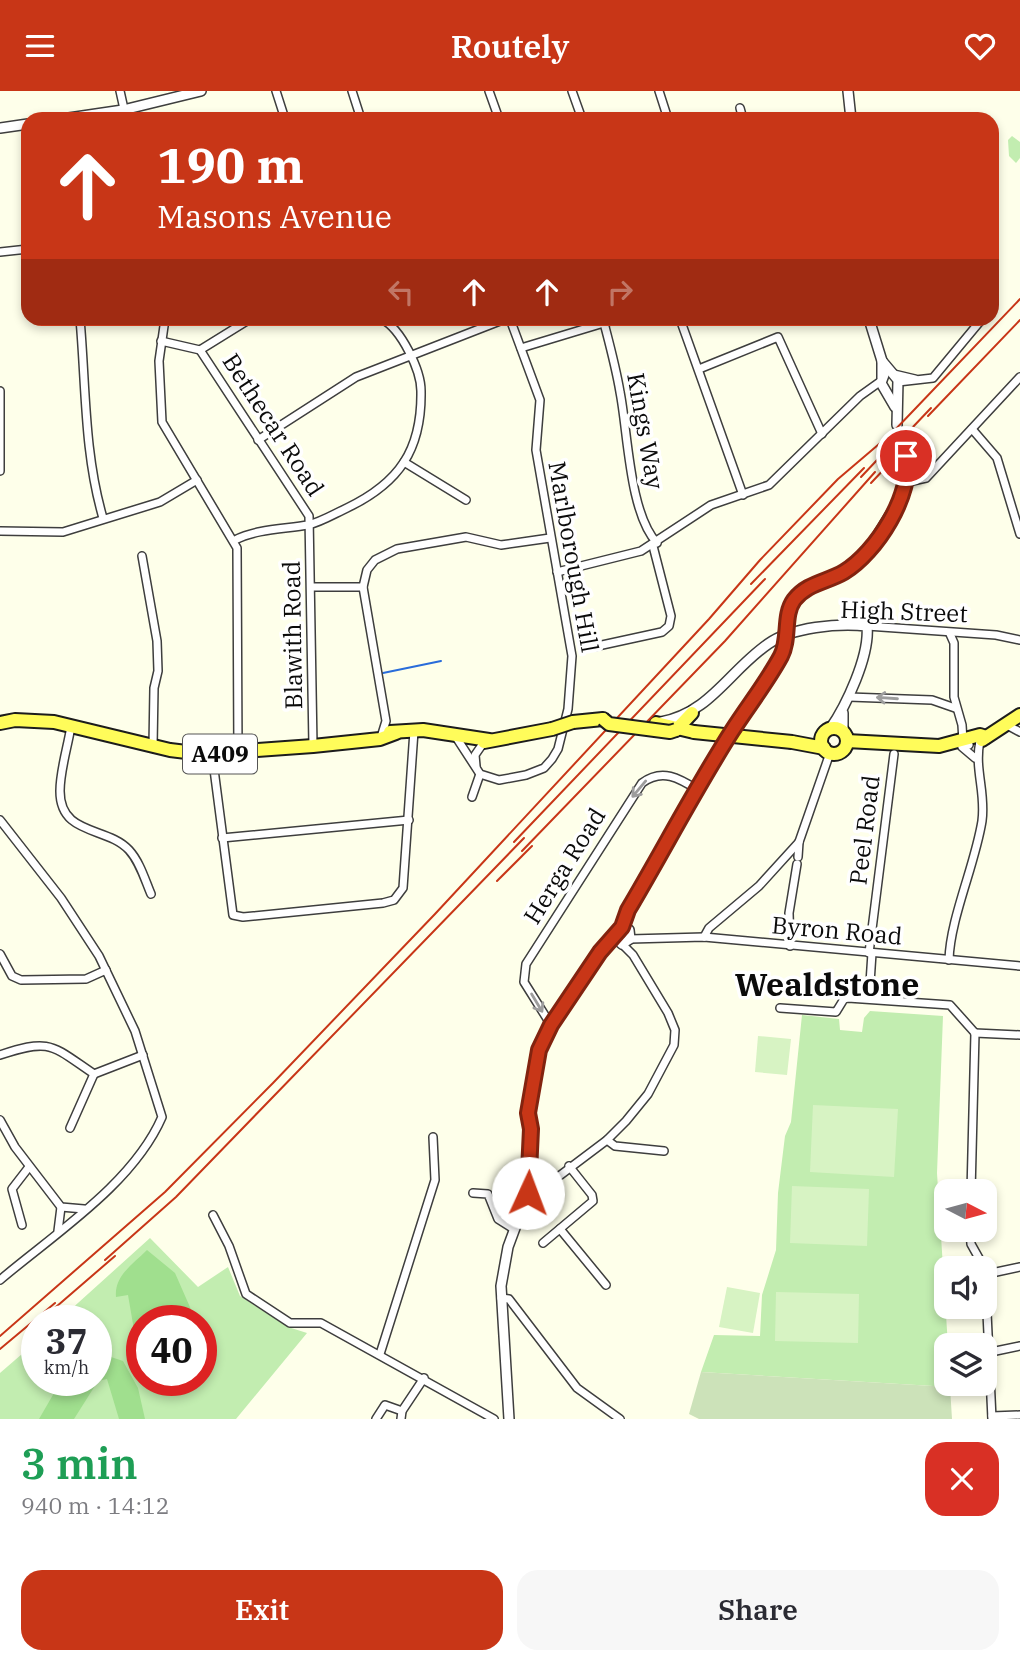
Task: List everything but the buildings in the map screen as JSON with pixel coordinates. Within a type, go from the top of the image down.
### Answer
[{"type":"main road","name":"A409","points":[[0,714],[15,720]]},
{"type":"main road","points":[[972,742],[1007,725],[1020,715]]},
{"type":"main road","name":"A409","points":[[0,723],[15,720],[71,725],[153,746],[212,754],[313,746],[387,731],[414,731],[486,741],[610,716],[656,723],[676,730],[798,742],[833,740],[939,746],[943,749],[972,742]]},
{"type":"main road","points":[[676,730],[688,716]]},
{"type":"main road","name":"A409","points":[[603,719],[609,724],[670,732],[676,730]]},
{"type":"street","points":[[120,91],[124,110]]},
{"type":"street","points":[[110,112],[201,91]]},
{"type":"street","points":[[276,91],[283,112]]},
{"type":"street","points":[[352,91],[359,112]]},
{"type":"street","points":[[489,91],[496,112]]},
{"type":"street","points":[[572,91],[580,112]]},
{"type":"street","points":[[659,91],[666,112]]},
{"type":"street","points":[[848,91],[850,112]]},
{"type":"street","points":[[740,108],[741,112]]},
{"type":"street","points":[[0,128],[21,125]]},
{"type":"street","points":[[0,252],[21,250]]},
{"type":"street","points":[[80,326],[88,448],[92,481],[103,519]]},
{"type":"street","points":[[164,326],[159,361],[162,422],[235,540],[238,560],[238,753]]},
{"type":"street","points":[[161,341],[200,350],[239,326]]},
{"type":"street","points":[[235,540],[311,524],[380,490],[404,462],[415,441],[422,414],[421,386],[412,356],[388,326]]},
{"type":"street","points":[[258,440],[356,377],[487,326]]},
{"type":"street","name":"Marlborough Hill","points":[[478,771],[499,780],[526,775],[544,768],[558,749],[568,709],[572,656],[536,450],[540,400],[513,326]]},
{"type":"street","points":[[522,348],[594,326]]},
{"type":"street","name":"Kings Way","points":[[593,647],[662,632],[669,627],[671,616],[655,544],[639,506],[620,389],[605,326]]},
{"type":"street","points":[[683,326],[744,495]]},
{"type":"street","points":[[871,326],[882,361],[884,384],[895,407]]},
{"type":"street","points":[[557,572],[655,544],[711,505],[769,485],[867,391],[895,378],[933,378],[976,326]]},
{"type":"street","points":[[699,369],[778,337],[822,434]]},
{"type":"street","name":"Bethecar Road","points":[[200,350],[309,516],[311,524]]},
{"type":"street","points":[[882,361],[895,378],[897,425]]},
{"type":"street","points":[[908,482],[926,478],[1020,377]]},
{"type":"street","points":[[884,384],[895,378]]},
{"type":"street","points":[[0,391],[0,471]]},
{"type":"street","points":[[972,429],[997,459],[1020,534]]},
{"type":"street","points":[[528,1193],[538,1192],[569,1166],[607,1140],[648,1094],[675,1041],[668,1013],[633,955],[626,936],[628,910],[780,658],[787,635],[790,608],[795,599],[810,586],[842,573],[862,558],[878,538],[908,482],[906,456]]},
{"type":"street","points":[[404,462],[466,500]]},
{"type":"street","points":[[0,531],[64,531],[160,502],[197,480]]},
{"type":"street","name":"Blawith Road","points":[[311,524],[313,746]]},
{"type":"street","points":[[387,731],[363,587],[368,570],[375,560],[397,549],[467,537],[501,545],[550,538]]},
{"type":"street","points":[[142,556],[157,641],[158,671],[154,688],[153,746]]},
{"type":"street","points":[[312,587],[363,587]]},
{"type":"street","name":"High Street","points":[[688,716],[765,646],[787,635],[847,625],[950,634],[986,634],[1020,639]]},
{"type":"street","points":[[704,937],[709,928],[759,886],[799,842],[808,824],[867,641],[867,626]]},
{"type":"street","points":[[949,960],[976,851],[983,808],[972,742],[955,708],[954,643],[950,634]]},
{"type":"street","points":[[765,646],[775,651],[780,658]]},
{"type":"street","points":[[849,697],[932,700],[955,708]]},
{"type":"street","points":[[656,723],[688,716],[694,732]]},
{"type":"street","points":[[71,725],[60,791],[63,807],[70,820],[87,831],[128,848],[151,894]]},
{"type":"street","points":[[1007,725],[1020,732]]},
{"type":"street","points":[[212,754],[233,915],[263,916],[394,900],[403,888],[414,731]]},
{"type":"street","points":[[451,735],[478,771]]},
{"type":"street","points":[[472,797],[478,771],[475,755],[486,741]]},
{"type":"street","points":[[972,742],[975,758]]},
{"type":"street","name":"Peel Road","points":[[869,998],[871,953],[894,754]]},
{"type":"street","name":"Herga Road","points":[[551,1025],[524,982],[526,964],[642,783],[649,778],[667,775],[698,790]]},
{"type":"street","points":[[0,820],[81,926],[106,970],[143,1055],[162,1117],[145,1148],[126,1172],[0,1280]]},
{"type":"street","points":[[222,838],[409,820]]},
{"type":"street","points":[[790,946],[789,913],[799,842]]},
{"type":"street","points":[[626,936],[633,955]]},
{"type":"street","points":[[213,1215],[229,1246],[246,1294],[290,1323],[321,1323],[494,1419],[509,1415],[501,1298],[504,1264],[528,1193],[531,1129],[528,1113],[539,1050],[551,1025],[600,952],[626,936]]},
{"type":"street","name":"Byron Road","points":[[626,936],[704,937],[1020,966]]},
{"type":"street","points":[[0,954],[12,976],[21,980],[86,979],[106,970]]},
{"type":"street","points":[[780,1008],[836,1012],[844,999],[869,998],[950,1005],[975,1033],[971,1179]]},
{"type":"street","points":[[975,1033],[1020,1035]]},
{"type":"street","points":[[0,1055],[33,1044],[45,1044],[94,1074]]},
{"type":"street","points":[[70,1128],[94,1074],[143,1055]]},
{"type":"street","points":[[0,1120],[29,1167],[61,1207],[58,1231]]},
{"type":"street","points":[[380,1354],[435,1181],[433,1137]]},
{"type":"street","points":[[607,1140],[615,1146],[664,1151]]},
{"type":"street","points":[[543,1244],[593,1201],[592,1195],[569,1166]]},
{"type":"street","points":[[22,1225],[12,1189],[29,1167]]},
{"type":"street","points":[[473,1193],[488,1194],[498,1219],[514,1229]]},
{"type":"street","points":[[61,1207],[84,1209]]},
{"type":"street","points":[[560,1229],[606,1285]]},
{"type":"street","points":[[997,1269],[1020,1266]]},
{"type":"street","points":[[501,1298],[509,1299],[577,1388],[620,1419]]},
{"type":"street","points":[[997,1351],[1020,1346]]},
{"type":"street","points":[[376,1419],[385,1405],[402,1415],[424,1378]]},
{"type":"street","points":[[992,1396],[992,1417],[1020,1415]]},
{"type":"green space","points":[[1012,136],[1020,142],[1020,158],[1016,163],[1009,156],[1008,140]]},
{"type":"green space","points":[[870,1011],[943,1016],[937,1179],[934,1179],[934,1243],[941,1243],[942,1256],[934,1256],[934,1319],[946,1319],[947,1333],[934,1333],[934,1386],[701,1372],[714,1335],[760,1336],[762,1295],[776,1250],[778,1193],[785,1136],[791,1122],[802,1015],[839,1019],[840,1030],[862,1032],[864,1018]]},
{"type":"green space","points":[[758,1036],[791,1039],[787,1075],[755,1072]]},
{"type":"green space","points":[[813,1105],[898,1109],[894,1177],[810,1172]]},
{"type":"green space","points":[[792,1186],[869,1189],[867,1246],[790,1243]]},
{"type":"green space","points":[[150,1238],[198,1287],[228,1267],[240,1296],[288,1327],[307,1333],[236,1419],[0,1419],[0,1373],[21,1355],[21,1396],[112,1396],[112,1305],[76,1305]]},
{"type":"green space","points":[[147,1250],[175,1273],[189,1305],[130,1305],[128,1295],[116,1297],[118,1283]]},
{"type":"green space","points":[[727,1287],[760,1293],[753,1333],[719,1327]]},
{"type":"green space","points":[[776,1292],[859,1294],[858,1343],[775,1341]]},
{"type":"green space","points":[[112,1357],[123,1361],[126,1366],[126,1396],[140,1396],[145,1419],[119,1419],[112,1396]]},
{"type":"green space","points":[[701,1372],[934,1386],[934,1396],[951,1396],[952,1419],[699,1419],[689,1414]]},
{"type":"green space","points":[[52,1396],[89,1396],[74,1419],[39,1419]]},
{"type":"waterway","points":[[383,673],[441,661]]},
{"type":"tunnel","points":[[897,425],[906,456]]},
{"type":"railway","points":[[999,321],[1020,299]]},
{"type":"railway","points":[[928,416],[1020,320]]},
{"type":"railway","points":[[0,1336],[165,1192],[273,1083],[435,914],[709,619],[760,560],[838,479],[892,433],[994,326]]},
{"type":"railway","points":[[890,451],[931,408]]},
{"type":"railway","points":[[861,477],[895,441]]},
{"type":"railway","points":[[871,483],[905,447]]},
{"type":"railway","points":[[751,584],[864,468]]},
{"type":"railway","points":[[522,851],[725,641],[875,472]]},
{"type":"railway","points":[[514,842],[765,579]]},
{"type":"railway","points":[[105,1260],[176,1197],[524,838]]},
{"type":"railway","points":[[497,881],[532,846]]},
{"type":"railway","points":[[58,1305],[115,1256]]},
{"type":"railway","points":[[0,1349],[55,1303]]},
{"type":"district","name":"Wealdstone","points":[[827,985]]},
{"type":"route","points":[[528,1193],[531,1147],[528,1113],[535,1066],[544,1037],[600,952],[622,927],[628,910],[732,732],[770,676],[786,642],[792,603],[810,586],[853,566],[878,538],[908,482],[906,456]]}]
